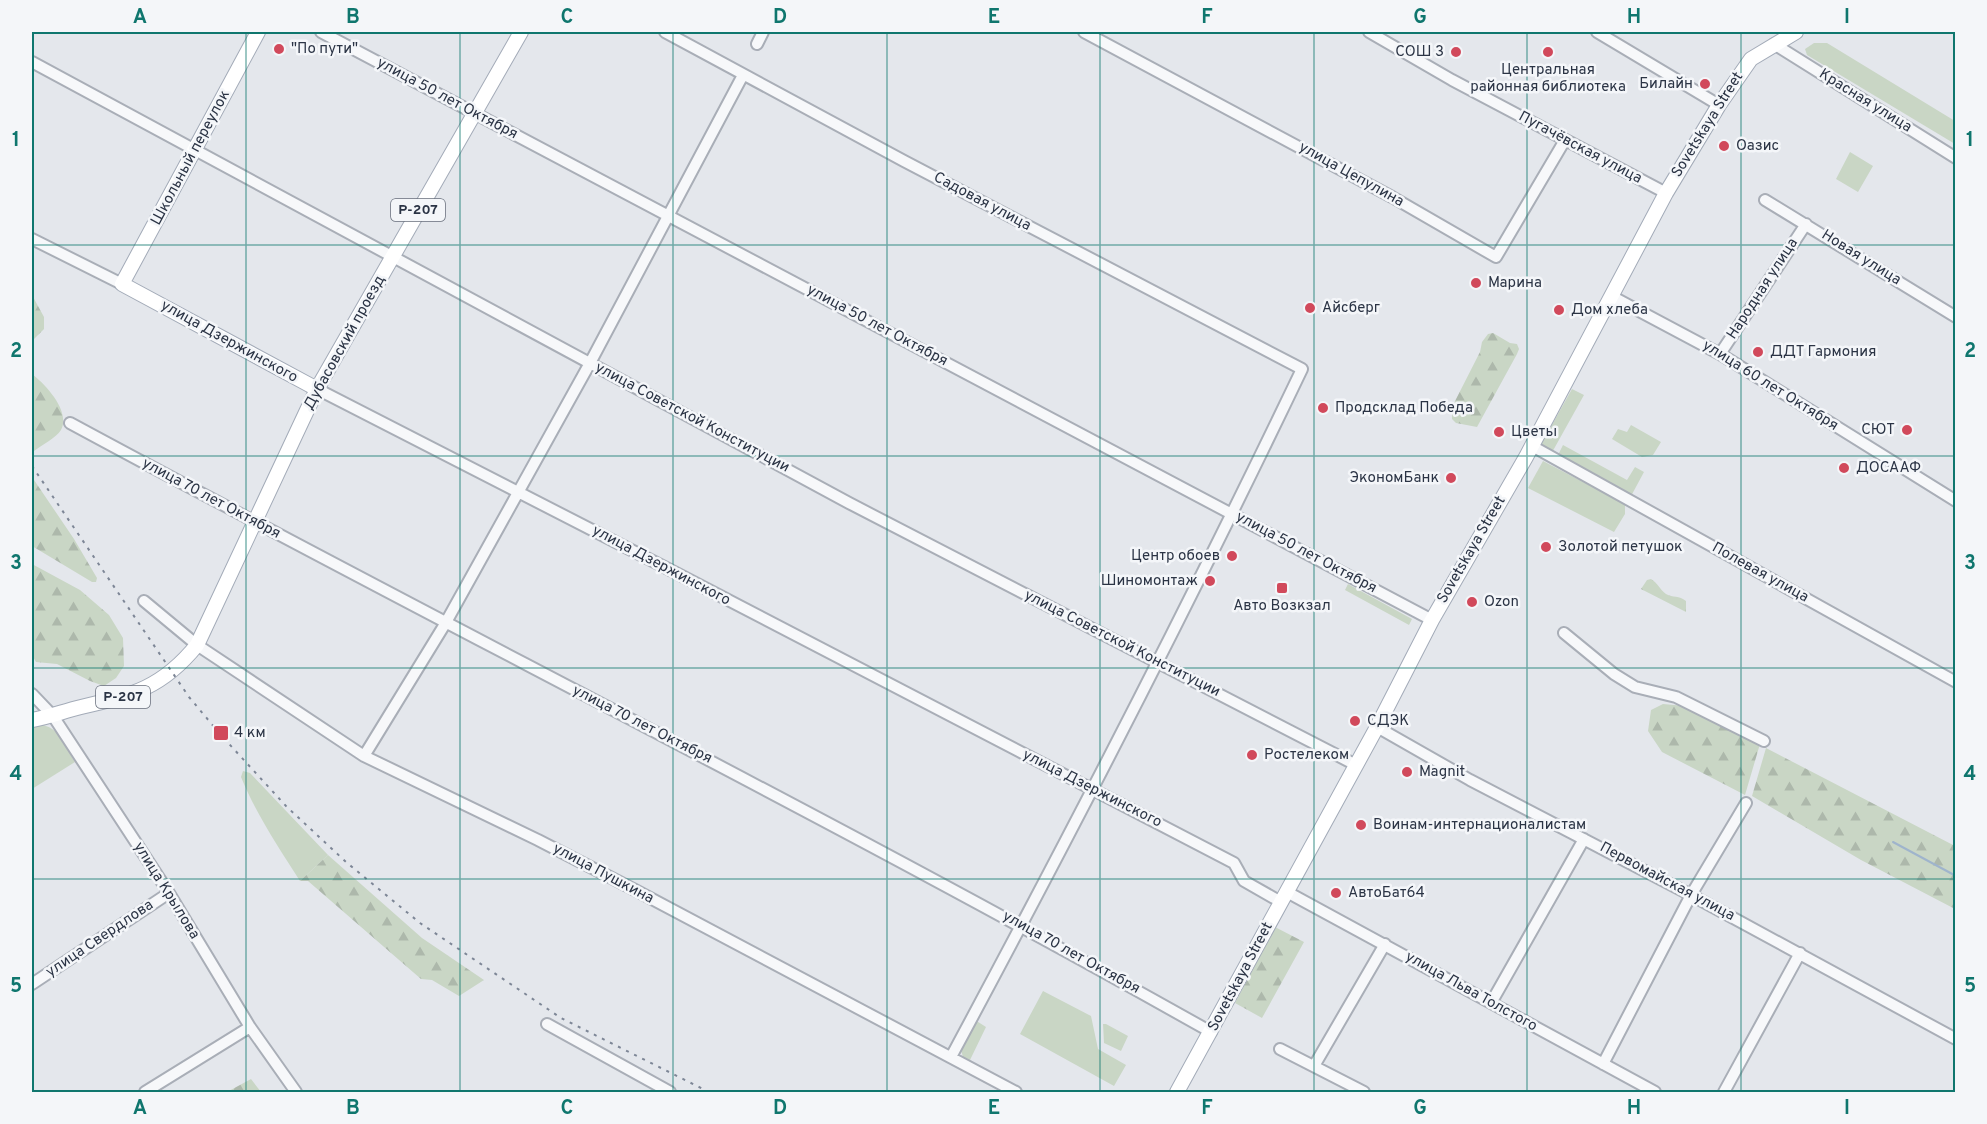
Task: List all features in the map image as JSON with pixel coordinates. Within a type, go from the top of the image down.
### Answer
[{"type":"main road","name":"Школьный переулок","points":[[123,284],[258,32]]},
{"type":"main road","name":"Дубасовский проезд","points":[[53,716],[137,693],[154,684],[184,661],[197,645],[317,389],[521,32]]},
{"type":"main road","name":"Sovetskaya Street","points":[[1177,1092],[1377,727],[1432,620],[1532,446],[1666,193],[1719,105],[1751,59],[1796,32]]},
{"type":"main road","name":"улица Дзержинского","points":[[123,284],[317,389]]},
{"type":"main road","name":"Р-207","points":[[32,720],[53,716]]},
{"type":"street","name":"улица 50 лет Октября","points":[[321,32],[1432,620]]},
{"type":"street","name":"Садовая улица","points":[[665,32],[904,161],[1302,369],[1233,513]]},
{"type":"street","points":[[757,44],[763,32]]},
{"type":"street","name":"улица Цепулина","points":[[1084,32],[1392,197],[1496,257],[1565,140]]},
{"type":"street","name":"Пугачёвская улица","points":[[1369,32],[1452,80],[1666,193]]},
{"type":"street","points":[[1597,32],[1719,105]]},
{"type":"street","name":"Красная улица","points":[[1774,44],[1956,158]]},
{"type":"street","name":"улица Советской Конституции","points":[[32,62],[849,503],[1356,765]]},
{"type":"street","points":[[364,756],[445,624],[590,363],[743,75]]},
{"type":"street","name":"Новая улица","points":[[1765,200],[1956,317]]},
{"type":"street","name":"Народная улица","points":[[1720,354],[1806,224]]},
{"type":"street","name":"улица Дзержинского","points":[[32,239],[123,284]]},
{"type":"street","name":"улица 60 лет Октября","points":[[1611,296],[1720,354],[1956,501]]},
{"type":"street","name":"улица Дзержинского","points":[[317,389],[1234,863],[1244,881],[1284,897]]},
{"type":"street","name":"улица 70 лет Октября","points":[[70,423],[445,624],[702,755],[1022,926],[1211,1032]]},
{"type":"street","name":"Полевая улица","points":[[1532,446],[1956,682]]},
{"type":"street","points":[[951,1057],[1022,926],[1233,513]]},
{"type":"street","name":"улица Пушкина","points":[[144,601],[197,645],[364,756],[538,840],[1016,1092]]},
{"type":"street","points":[[1564,633],[1614,674],[1635,687],[1676,697],[1764,741]]},
{"type":"street","name":"улица Крылова","points":[[32,694],[53,716],[169,893],[250,1026],[296,1092]]},
{"type":"street","name":"Первомайская улица","points":[[1377,727],[1470,780],[1800,953],[1956,1039]]},
{"type":"street","points":[[1603,1064],[1691,895],[1746,803]]},
{"type":"street","points":[[1491,1003],[1584,839]]},
{"type":"street","name":"улица Свердлова","points":[[32,984],[169,893]]},
{"type":"street","name":"улица Льва Толстого","points":[[1284,897],[1384,944],[1655,1092]]},
{"type":"street","points":[[1314,1066],[1384,944]]},
{"type":"street","points":[[1724,1092],[1800,953]]},
{"type":"street","points":[[547,1024],[670,1092]]},
{"type":"street","points":[[145,1092],[250,1026]]},
{"type":"street","points":[[1280,1049],[1364,1092]]},
{"type":"green space","points":[[1814,43],[1827,43],[1955,121],[1955,144],[1807,55],[1805,49]]},
{"type":"green space","points":[[1850,152],[1873,166],[1858,192],[1836,179]]},
{"type":"green space","points":[[32,295],[44,317],[44,329],[32,341]]},
{"type":"green space","points":[[1493,333],[1510,343],[1517,344],[1519,349],[1517,354],[1477,427],[1456,423],[1452,419],[1452,407],[1480,352],[1482,342],[1488,334]]},
{"type":"green space","points":[[32,374],[55,399],[63,415],[59,433],[34,451],[32,447]]},
{"type":"green space","points":[[1572,389],[1584,395],[1550,456],[1539,448]]},
{"type":"green space","points":[[1631,425],[1661,442],[1653,455],[1642,457],[1612,439],[1618,429],[1627,432]]},
{"type":"green space","points":[[1563,445],[1627,480],[1635,467],[1644,472],[1630,498],[1557,457]]},
{"type":"green space","points":[[1543,461],[1625,504],[1625,514],[1614,532],[1528,488]]},
{"type":"green space","points":[[32,477],[74,539],[97,578],[96,582],[92,582],[32,546]]},
{"type":"green space","points":[[32,564],[80,590],[109,615],[123,638],[124,666],[116,678],[104,686],[57,664],[36,662],[32,655]]},
{"type":"green space","points":[[1651,579],[1666,594],[1686,601],[1686,612],[1641,589],[1647,580]]},
{"type":"green space","points":[[1348,584],[1412,619],[1409,625],[1345,590]]},
{"type":"green space","points":[[1663,704],[1685,706],[1760,744],[1745,795],[1662,752],[1648,731],[1651,710]]},
{"type":"green space","points":[[34,724],[49,727],[55,731],[75,762],[32,789],[32,726]]},
{"type":"green space","points":[[1766,748],[1955,846],[1955,909],[1861,860],[1752,796]]},
{"type":"green space","points":[[243,771],[250,773],[328,855],[300,881],[268,831],[254,804],[241,777]]},
{"type":"green space","points":[[328,855],[422,938],[484,980],[459,996],[432,980],[421,979],[308,881],[300,881]]},
{"type":"green space","points":[[1275,927],[1304,942],[1262,1018],[1235,1003]]},
{"type":"green space","points":[[1043,991],[1091,1016],[1098,1049],[1126,1065],[1114,1086],[1020,1034]]},
{"type":"green space","points":[[975,1020],[986,1027],[970,1060],[963,1057],[961,1050]]},
{"type":"green space","points":[[1103,1024],[1128,1036],[1121,1051],[1104,1043]]},
{"type":"green space","points":[[251,1079],[261,1092],[227,1092]]},
{"type":"waterway","points":[[1893,842],[1956,876]]},
{"type":"railway","points":[[32,466],[189,697],[286,806],[346,862],[420,923],[561,1018],[709,1092]]},
{"type":"place","name":"\"По пути\"","points":[[279,49]]},
{"type":"place","name":"СОШ 3","points":[[1456,52]]},
{"type":"place","name":"Центральная районная библиотека","points":[[1548,52]]},
{"type":"place","name":"Билайн","points":[[1705,84]]},
{"type":"place","name":"Оазис","points":[[1724,146]]},
{"type":"place","name":"Марина","points":[[1476,283]]},
{"type":"place","name":"Айсберг","points":[[1310,308]]},
{"type":"place","name":"Дом хлеба","points":[[1559,310]]},
{"type":"place","name":"ДДТ Гармония","points":[[1758,352]]},
{"type":"place","name":"Продсклад Победа","points":[[1323,408]]},
{"type":"place","name":"СЮТ","points":[[1907,430]]},
{"type":"place","name":"Цветы","points":[[1499,432]]},
{"type":"place","name":"ДОСААФ","points":[[1844,468]]},
{"type":"place","name":"ЭкономБанк","points":[[1451,478]]},
{"type":"place","name":"Золотой петушок","points":[[1546,547]]},
{"type":"place","name":"Центр обоев","points":[[1232,556]]},
{"type":"place","name":"Шиномонтаж","points":[[1210,581]]},
{"type":"place","name":"Авто Возкзал","points":[[1282,588]]},
{"type":"place","name":"Ozon","points":[[1472,602]]},
{"type":"place","name":"СДЭК","points":[[1355,721]]},
{"type":"place","name":"4 км","points":[[221,733]]},
{"type":"place","name":"Ростелеком","points":[[1252,755]]},
{"type":"place","name":"Magnit","points":[[1407,772]]},
{"type":"place","name":"Воинам-интернационалистам","points":[[1361,825]]},
{"type":"place","name":"АвтоБат64","points":[[1336,893]]}]
